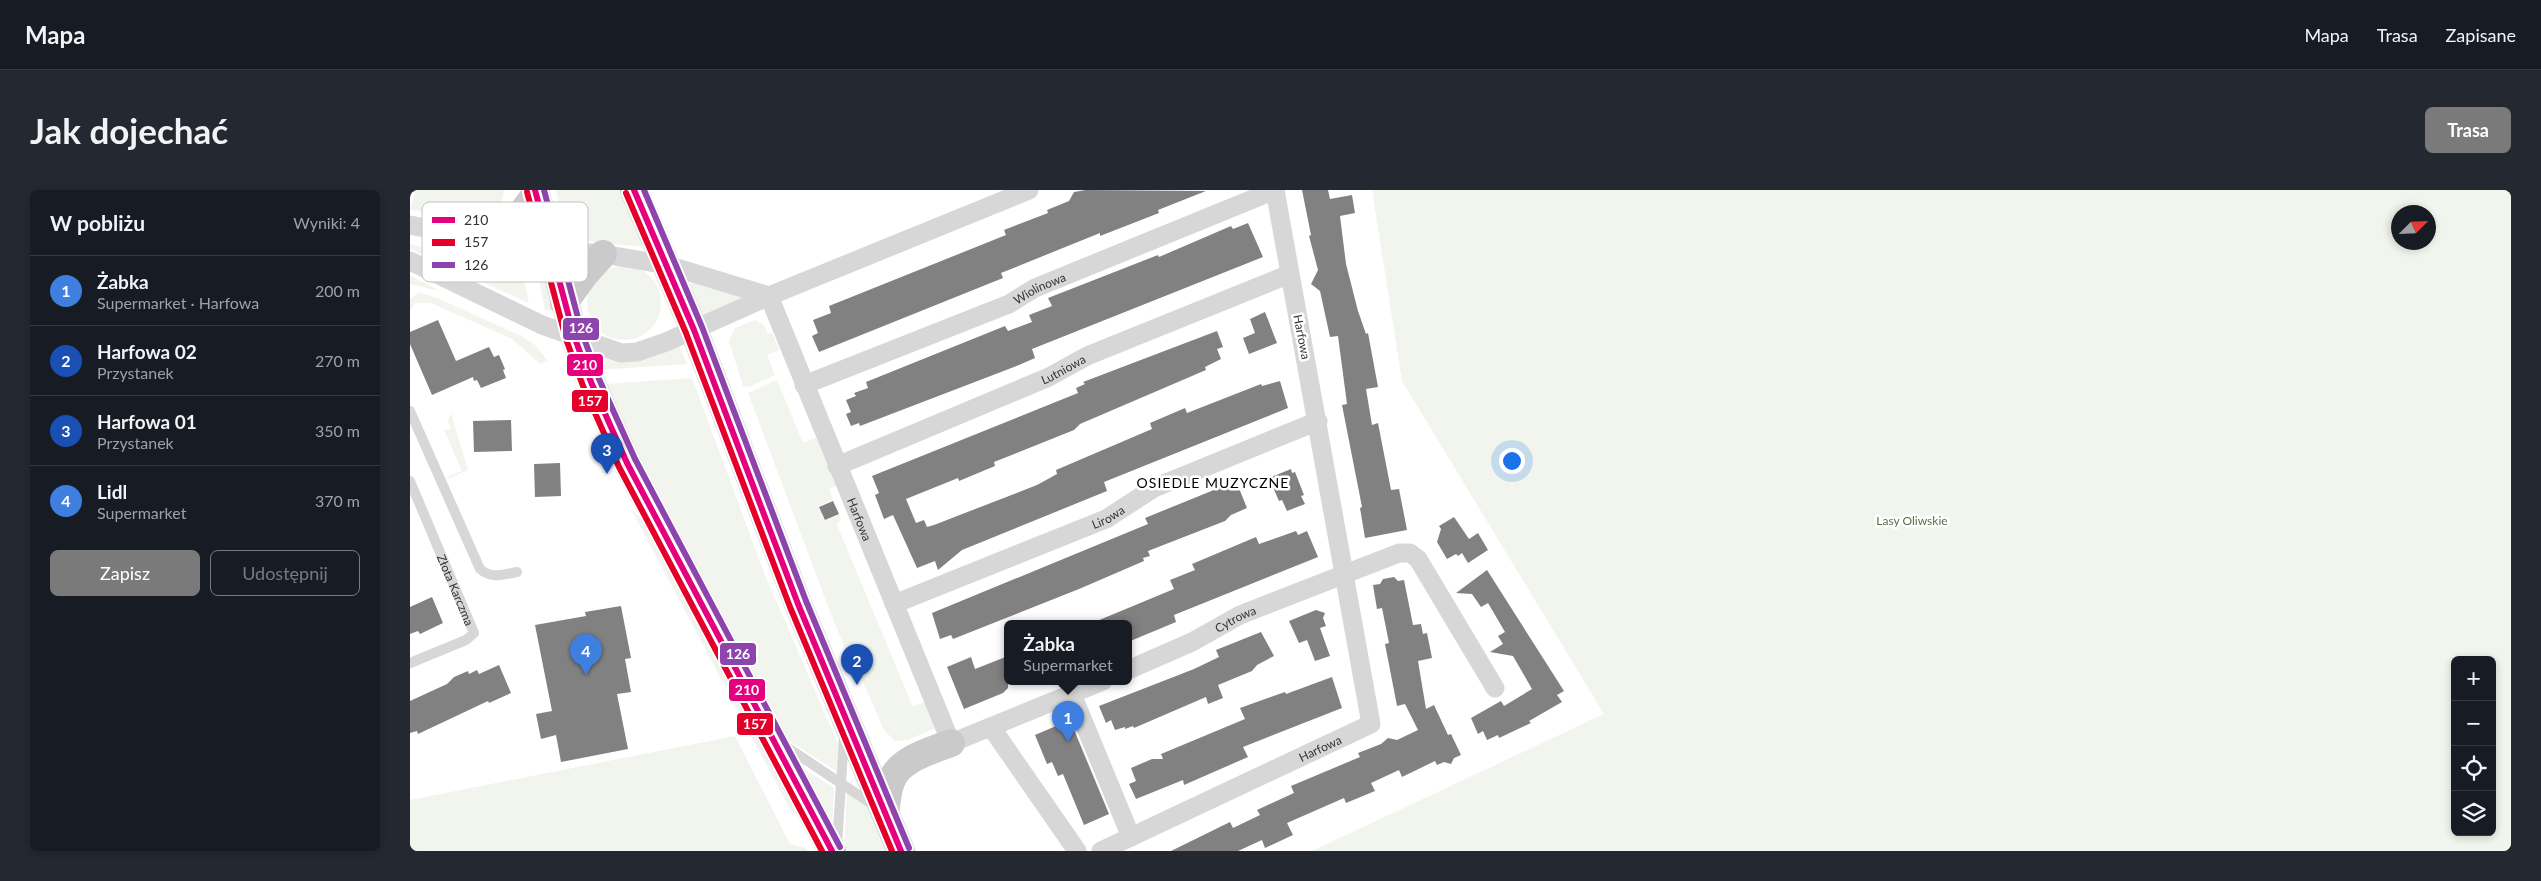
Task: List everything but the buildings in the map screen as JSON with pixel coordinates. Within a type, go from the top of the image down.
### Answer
[{"type":"main road","points":[[634,190],[694,330],[798,604],[901,851]]},
{"type":"main road","points":[[588,271],[603,254]]},
{"type":"main road","points":[[558,282],[574,336],[591,382],[627,463],[832,851]]},
{"type":"main road","points":[[564,303],[579,282]]},
{"type":"main road","points":[[885,813],[891,780],[900,768],[910,760],[951,743]]},
{"type":"street","points":[[453,282],[522,316],[574,336],[621,353],[637,352],[1029,190]]},
{"type":"street","name":"Harfowa","points":[[1101,851],[1371,724],[1275,190]]},
{"type":"street","name":"Wiolinowa","points":[[804,385],[1008,304],[1036,288],[1275,190]]},
{"type":"street","points":[[588,253],[667,265],[769,296]]},
{"type":"street","points":[[410,261],[422,267]]},
{"type":"street","name":"Lutniowa","points":[[838,466],[1049,377],[1087,356],[1290,274]]},
{"type":"street","name":"Harfowa","points":[[769,296],[951,743]]},
{"type":"street","name":"Lirowa","points":[[894,604],[1106,519],[1154,488],[1318,421]]},
{"type":"street","points":[[1345,573],[1399,553],[1410,553],[1418,559],[1495,688]]},
{"type":"street","name":"Cytrowa","points":[[1132,668],[1192,642],[1240,615],[1345,573]]},
{"type":"street","points":[[951,743],[1093,685]]},
{"type":"street","points":[[1072,694],[1130,837]]},
{"type":"street","points":[[991,727],[1077,851]]},
{"type":"lane","points":[[410,411],[475,561],[488,576],[517,572]]},
{"type":"lane","name":"Złota Karczma","points":[[410,481],[474,633],[466,640],[410,664]]},
{"type":"lane","points":[[837,851],[845,717]]},
{"type":"lane","points":[[770,735],[885,813]]},
{"type":"green space","points":[[416,190],[504,190],[502,202],[422,202],[422,212],[410,209]]},
{"type":"green space","points":[[556,190],[621,190],[645,247],[588,241],[588,202],[559,202]]},
{"type":"green space","name":"Lasy Oliwskie","points":[[1372,190],[2511,190],[2511,851],[1312,851],[1604,714],[1402,381]]},
{"type":"green space","points":[[410,244],[422,247],[422,254],[410,249]]},
{"type":"green space","points":[[624,266],[638,269],[650,277],[658,289],[661,303],[658,317],[650,329],[638,337],[624,340],[610,337],[598,329],[590,317],[587,303],[590,289],[598,277],[610,269]]},
{"type":"green space","points":[[410,275],[440,291],[410,284]]},
{"type":"green space","points":[[483,282],[524,282],[529,303]]},
{"type":"green space","points":[[540,282],[546,282],[553,307],[551,311],[545,310]]},
{"type":"green space","points":[[692,282],[751,297],[702,316],[689,285]]},
{"type":"green space","points":[[419,292],[437,298],[523,337],[534,344],[548,361],[540,364],[512,339],[431,303],[416,303],[410,310],[410,299]]},
{"type":"green space","points":[[755,320],[764,325],[768,334],[772,333],[779,350],[767,355],[775,375],[749,387],[743,386],[729,341],[735,328]]},
{"type":"green space","points":[[679,346],[687,364],[597,370],[594,355],[624,361]]},
{"type":"green space","points":[[692,378],[765,575],[838,744],[836,771],[785,738],[688,557],[603,386],[607,384]]},
{"type":"green space","points":[[777,380],[803,443],[816,438],[836,486],[829,489],[833,500],[818,506],[825,521],[839,515],[841,519],[837,525],[913,707],[924,702],[935,728],[908,740],[895,741],[884,730],[861,677],[853,668],[748,393]]},
{"type":"green space","points":[[451,413],[468,470],[447,479],[446,477],[462,471],[444,430],[451,429],[448,421]]},
{"type":"green space","points":[[630,507],[647,526],[795,810],[793,815]]},
{"type":"green space","points":[[735,736],[790,844],[806,848],[808,851],[410,851],[410,800]]},
{"type":"green space","points":[[799,766],[834,788],[832,828]]},
{"type":"green space","points":[[847,792],[871,808],[888,851],[844,851]]},
{"type":"transit line","name":"210","points":[[535,190],[538,202]]},
{"type":"transit line","name":"126","points":[[544,190],[547,202]]},
{"type":"transit line","name":"210","points":[[634,190],[694,330],[798,604],[901,851]]},
{"type":"transit line","name":"126","points":[[644,190],[702,327],[806,601],[909,848]]},
{"type":"transit line","name":"157","points":[[527,192],[530,202]]},
{"type":"transit line","name":"157","points":[[626,193],[686,333],[790,607],[892,851]]},
{"type":"transit line","name":"157","points":[[551,282],[566,339],[583,386],[619,467],[822,851]]},
{"type":"transit line","name":"210","points":[[560,282],[574,336],[591,382],[627,463],[832,851]]},
{"type":"transit line","name":"126","points":[[568,282],[582,333],[599,379],[635,459],[840,847]]},
{"type":"place","name":"Harfowa 01","points":[[607,474]]},
{"type":"place","name":"Lidl","points":[[586,675]]},
{"type":"place","name":"Harfowa 02","points":[[857,685]]},
{"type":"place","name":"Żabka","points":[[1068,742]]},
{"type":"district","name":"OSIEDLE MUZYCZNE","points":[[1213,482]]}]
